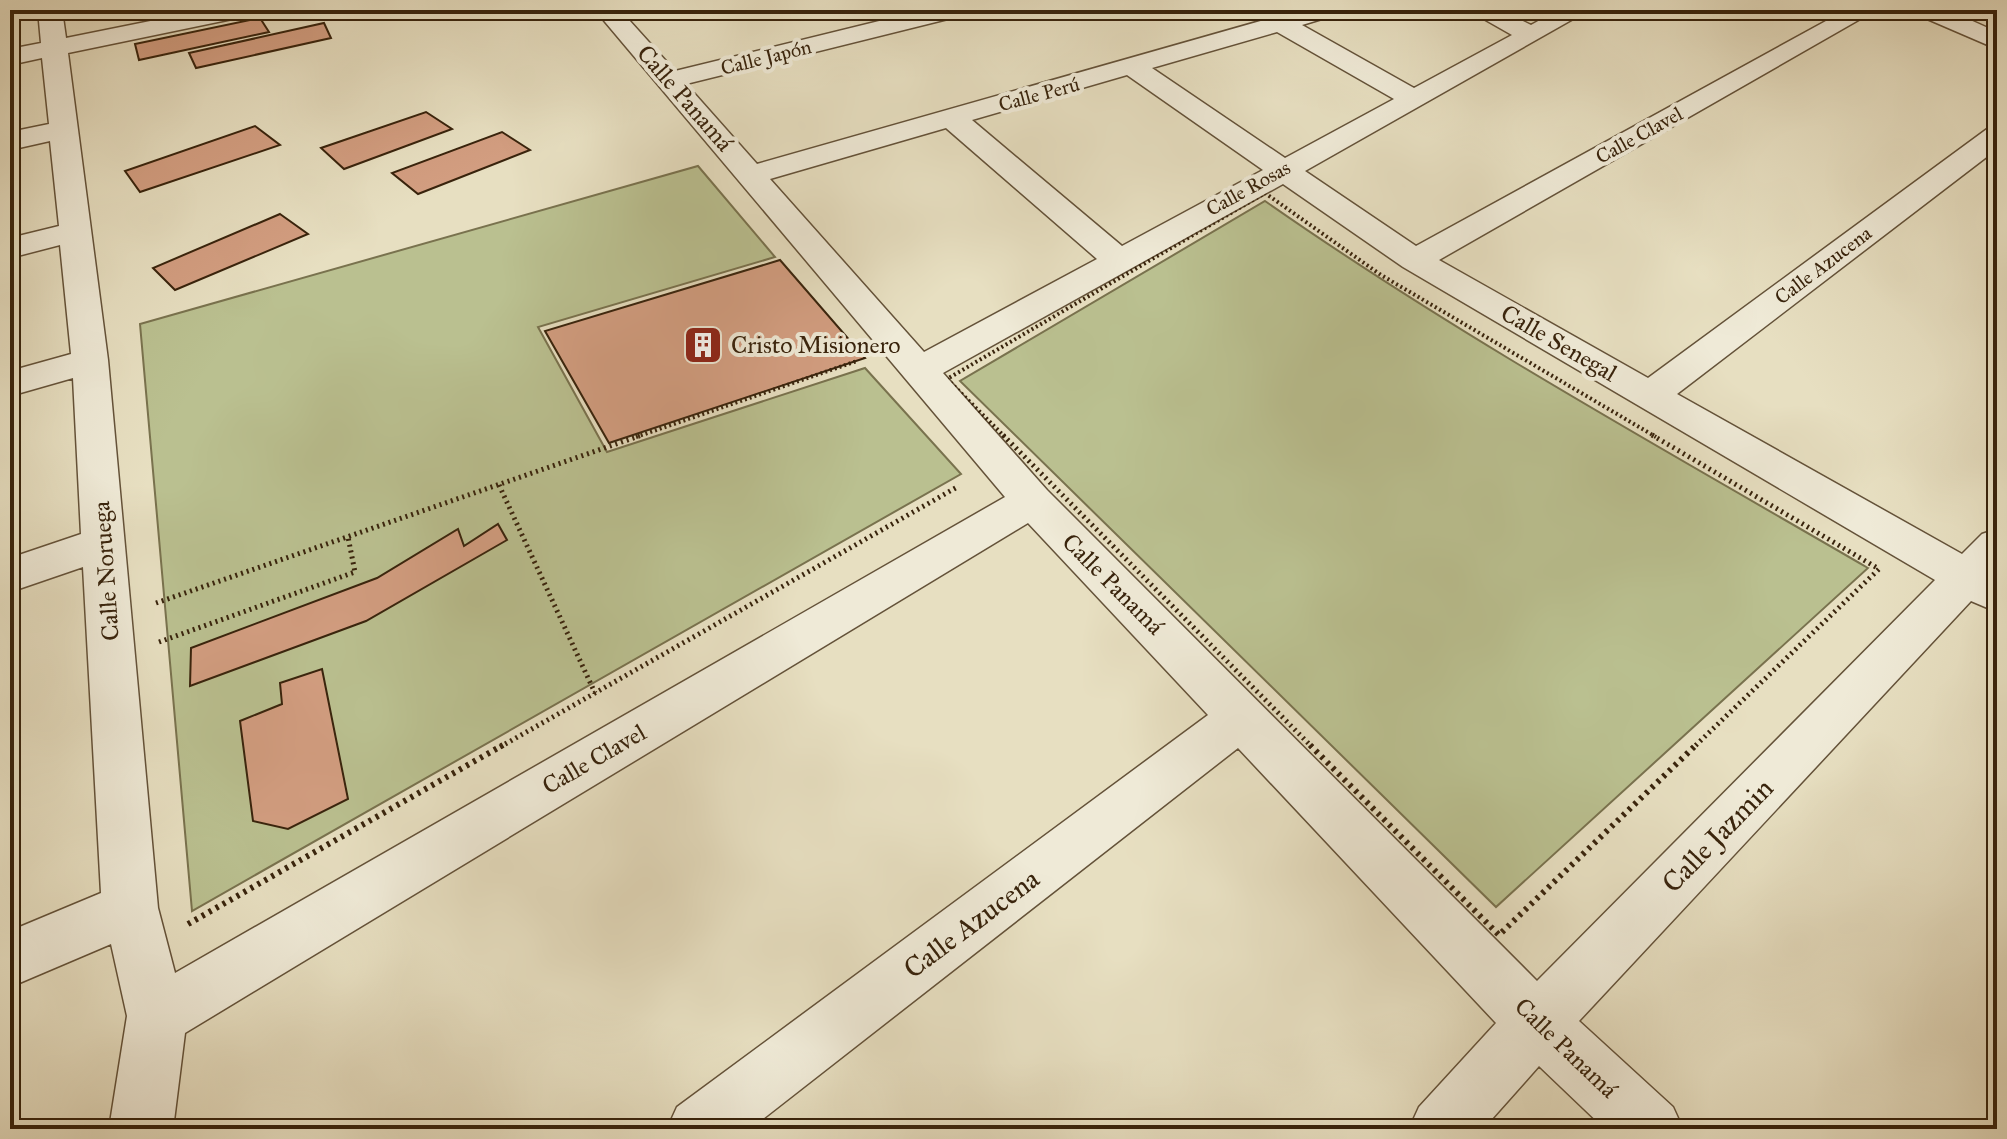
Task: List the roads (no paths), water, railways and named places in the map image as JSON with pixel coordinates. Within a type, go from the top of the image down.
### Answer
[{"type":"street","points":[[10,57],[52,29],[242,10]]},
{"type":"street","name":"Calle Panamá","points":[[607,10],[751,175],[933,374],[1032,501],[1537,1023],[1651,1129]]},
{"type":"street","name":"Calle Japón","points":[[671,80],[955,10]]},
{"type":"street","name":"Calle Perú","points":[[751,175],[1134,68],[1326,10]]},
{"type":"street","points":[[1480,10],[1530,34]]},
{"type":"street","name":"Calle Rosas","points":[[933,374],[1117,259],[1577,10]]},
{"type":"street","name":"Calle Clavel","points":[[1415,260],[1864,10]]},
{"type":"street","points":[[1927,10],[1997,41]]},
{"type":"street","points":[[1278,22],[1412,98]]},
{"type":"street","name":"Calle Noruega","points":[[52,29],[90,360],[104,543],[153,919],[157,1016],[141,1129]]},
{"type":"street","name":"Calle Senegal","points":[[1134,68],[1280,171],[1415,260],[1650,395],[1987,573]]},
{"type":"street","points":[[951,117],[1117,259]]},
{"type":"street","points":[[10,141],[64,129]]},
{"type":"street","name":"Calle Azucena","points":[[1650,395],[1997,135]]},
{"type":"street","points":[[10,248],[76,231]]},
{"type":"street","points":[[10,384],[90,360]]},
{"type":"street","name":"Calle Clavel","points":[[157,1016],[1032,501]]},
{"type":"street","points":[[10,575],[104,543]]},
{"type":"street","name":"Calle Jazmin","points":[[1441,1129],[1537,1023],[1987,573]]},
{"type":"street","name":"Calle Azucena","points":[[699,1129],[1243,716]]},
{"type":"street","points":[[10,959],[153,919]]},
{"type":"place","name":"Cristo Misionero","points":[[703,345]]}]
